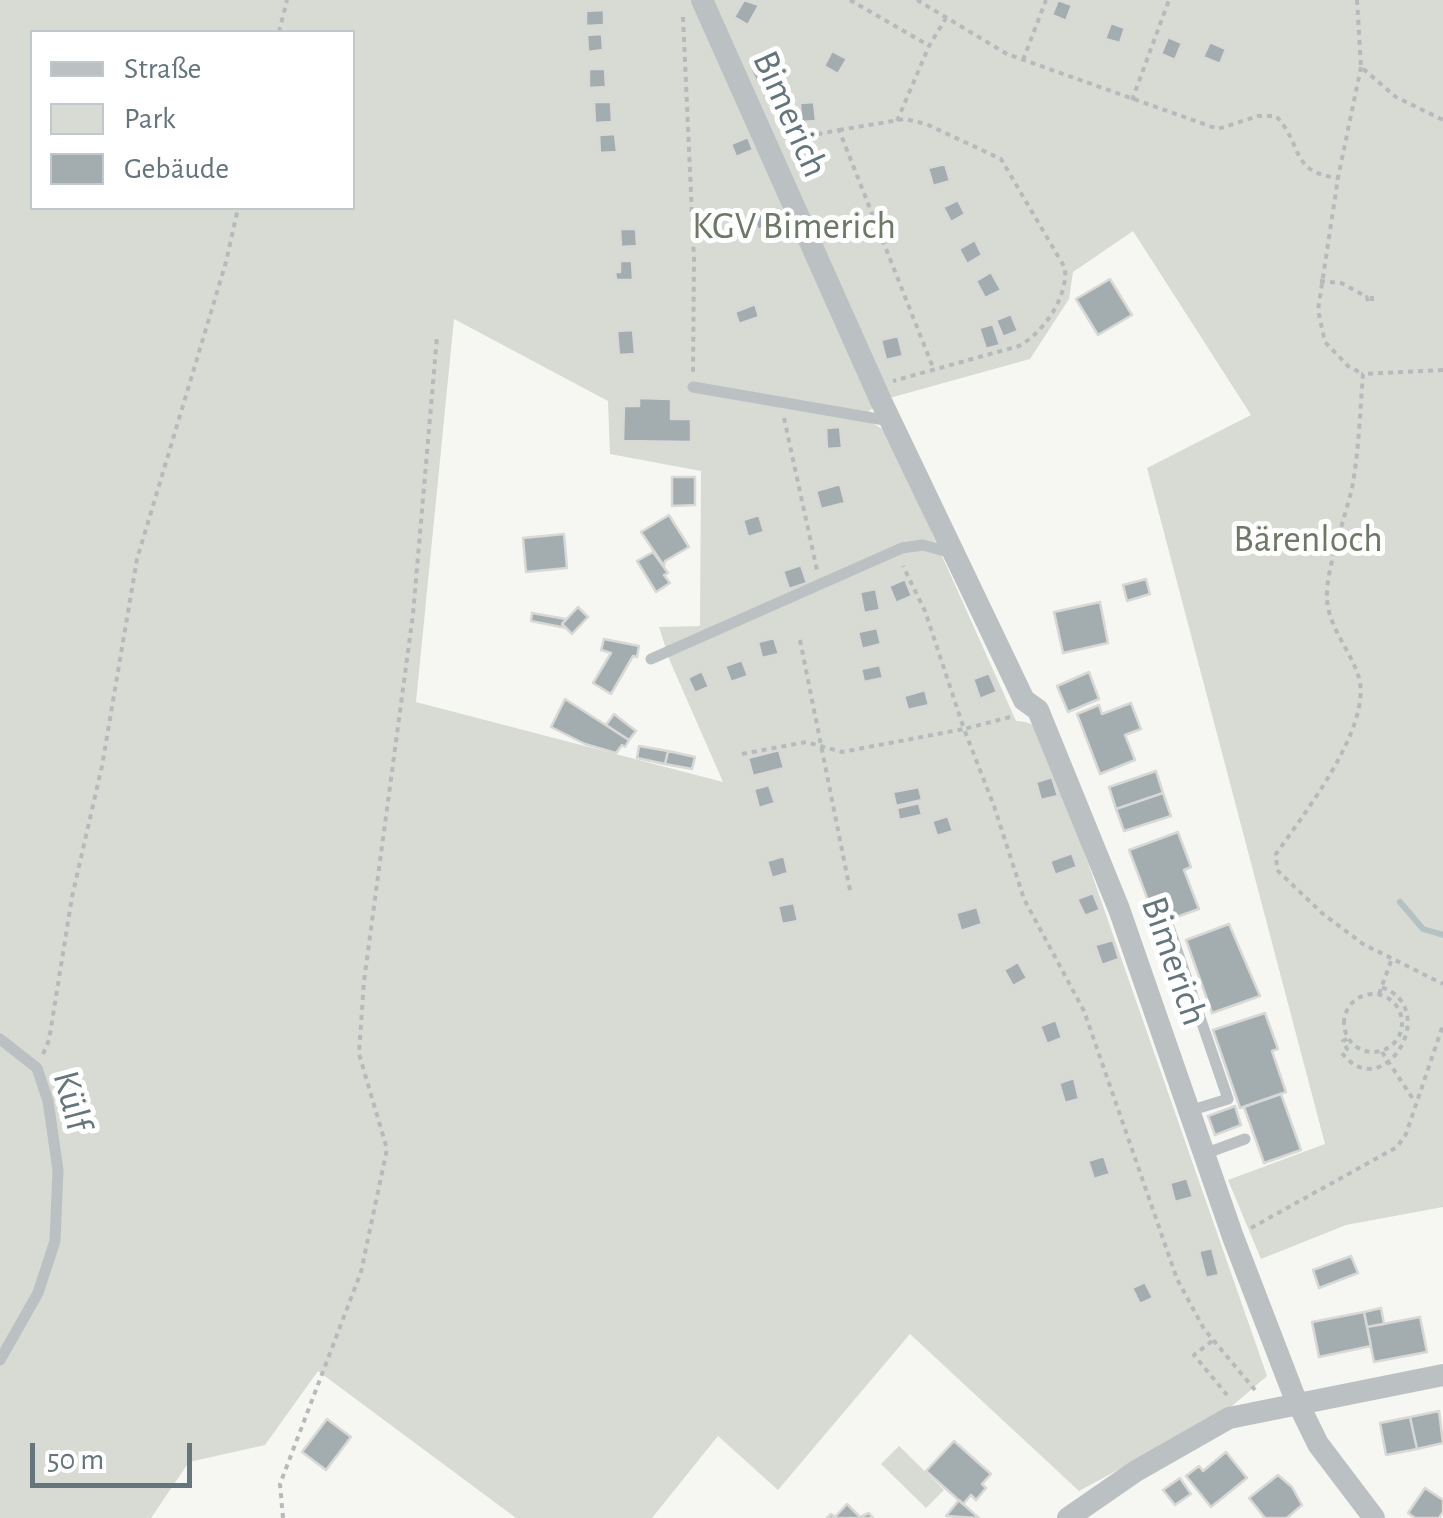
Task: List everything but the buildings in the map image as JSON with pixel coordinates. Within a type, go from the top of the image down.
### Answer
[{"type":"street","name":"Bimerich","points":[[702,0],[890,421],[1024,700],[1038,710],[1119,909],[1297,1404],[1318,1444],[1374,1518]]},
{"type":"street","points":[[1068,1518],[1136,1471],[1229,1418],[1443,1375]]},
{"type":"lane","points":[[693,386],[890,421]]},
{"type":"lane","points":[[651,659],[895,551],[924,544],[956,554]]},
{"type":"lane","points":[[1169,926],[1228,1099],[1189,1111]]},
{"type":"lane","name":"Külf","points":[[0,1040],[38,1068],[48,1102],[58,1170],[55,1241],[38,1292],[0,1360]]},
{"type":"lane","points":[[1204,1154],[1245,1139]]},
{"type":"path","points":[[280,30],[287,0]]},
{"type":"path","points":[[850,0],[929,46]]},
{"type":"path","points":[[918,0],[1006,54],[1218,129],[1258,116],[1276,116],[1304,166],[1317,176],[1338,178]]},
{"type":"path","points":[[1023,60],[1046,0]]},
{"type":"path","points":[[1132,100],[1168,0]]},
{"type":"path","points":[[1357,0],[1361,67],[1338,178],[1318,310],[1326,342],[1348,366],[1363,374],[1443,370]]},
{"type":"path","points":[[683,1],[694,258],[693,386]]},
{"type":"path","points":[[897,121],[929,46],[946,18]]},
{"type":"path","points":[[1361,67],[1396,97],[1443,120]]},
{"type":"path","points":[[765,145],[905,119],[926,124],[1001,159],[1065,268],[1066,279],[1059,300],[1028,341],[874,386]]},
{"type":"path","points":[[840,130],[934,370]]},
{"type":"path","points":[[38,1068],[49,1040],[72,897],[102,766],[138,559],[226,262],[238,210]]},
{"type":"path","points":[[1320,281],[1341,284],[1367,297]]},
{"type":"path","points":[[283,1518],[280,1484],[361,1272],[387,1149],[360,1054],[363,999],[412,614],[437,337]]},
{"type":"path","points":[[1363,374],[1353,483],[1329,577],[1327,600],[1359,679],[1360,694],[1342,751],[1322,790],[1274,862],[1281,876],[1363,944],[1443,984]]},
{"type":"path","points":[[780,400],[820,584]]},
{"type":"path","points":[[895,551],[925,611],[1024,899],[1084,1011],[1176,1279],[1212,1341],[1272,1407]]},
{"type":"path","points":[[800,640],[851,895]]},
{"type":"path","points":[[742,754],[806,742],[842,752],[1014,716]]},
{"type":"path","points":[[1379,994],[1392,959]]},
{"type":"path","points":[[1348,1039],[1343,1041],[1347,1049],[1342,1053],[1349,1062],[1365,1070],[1388,1063],[1408,1043],[1412,1018],[1398,994],[1382,987]]},
{"type":"path","points":[[1379,994],[1396,1004],[1403,1022],[1398,1040],[1382,1052],[1363,1051],[1348,1039],[1344,1020],[1352,1002],[1379,994]]},
{"type":"path","points":[[1234,1237],[1384,1156],[1406,1134],[1443,1024]]},
{"type":"path","points":[[1382,1052],[1415,1103]]},
{"type":"path","points":[[1212,1341],[1194,1355],[1231,1399]]},
{"type":"path","points":[[1240,1392],[1250,1384]]},
{"type":"green space","points":[[0,0],[1443,0],[1443,1207],[1346,1225],[1261,1259],[1228,1180],[1325,1144],[1147,468],[1251,415],[1133,231],[1073,272],[1069,299],[1030,359],[886,399],[869,411],[869,421],[886,431],[1016,721],[1033,725],[1044,737],[1267,1376],[1225,1412],[1079,1491],[910,1334],[778,1490],[718,1436],[652,1518],[516,1518],[318,1371],[265,1445],[189,1462],[151,1518],[0,1518]],"holes":[[[454,319],[608,401],[610,454],[701,471],[700,626],[659,627],[723,782],[416,702]]]},
{"type":"green space","points":[[899,1446],[944,1490],[926,1508],[881,1464]]},
{"type":"waterway","points":[[1400,902],[1423,929],[1443,935]]},
{"type":"park label","name":"KGV Bimerich","points":[[794,227]]},
{"type":"park label","name":"Bärenloch","points":[[1308,540]]}]
